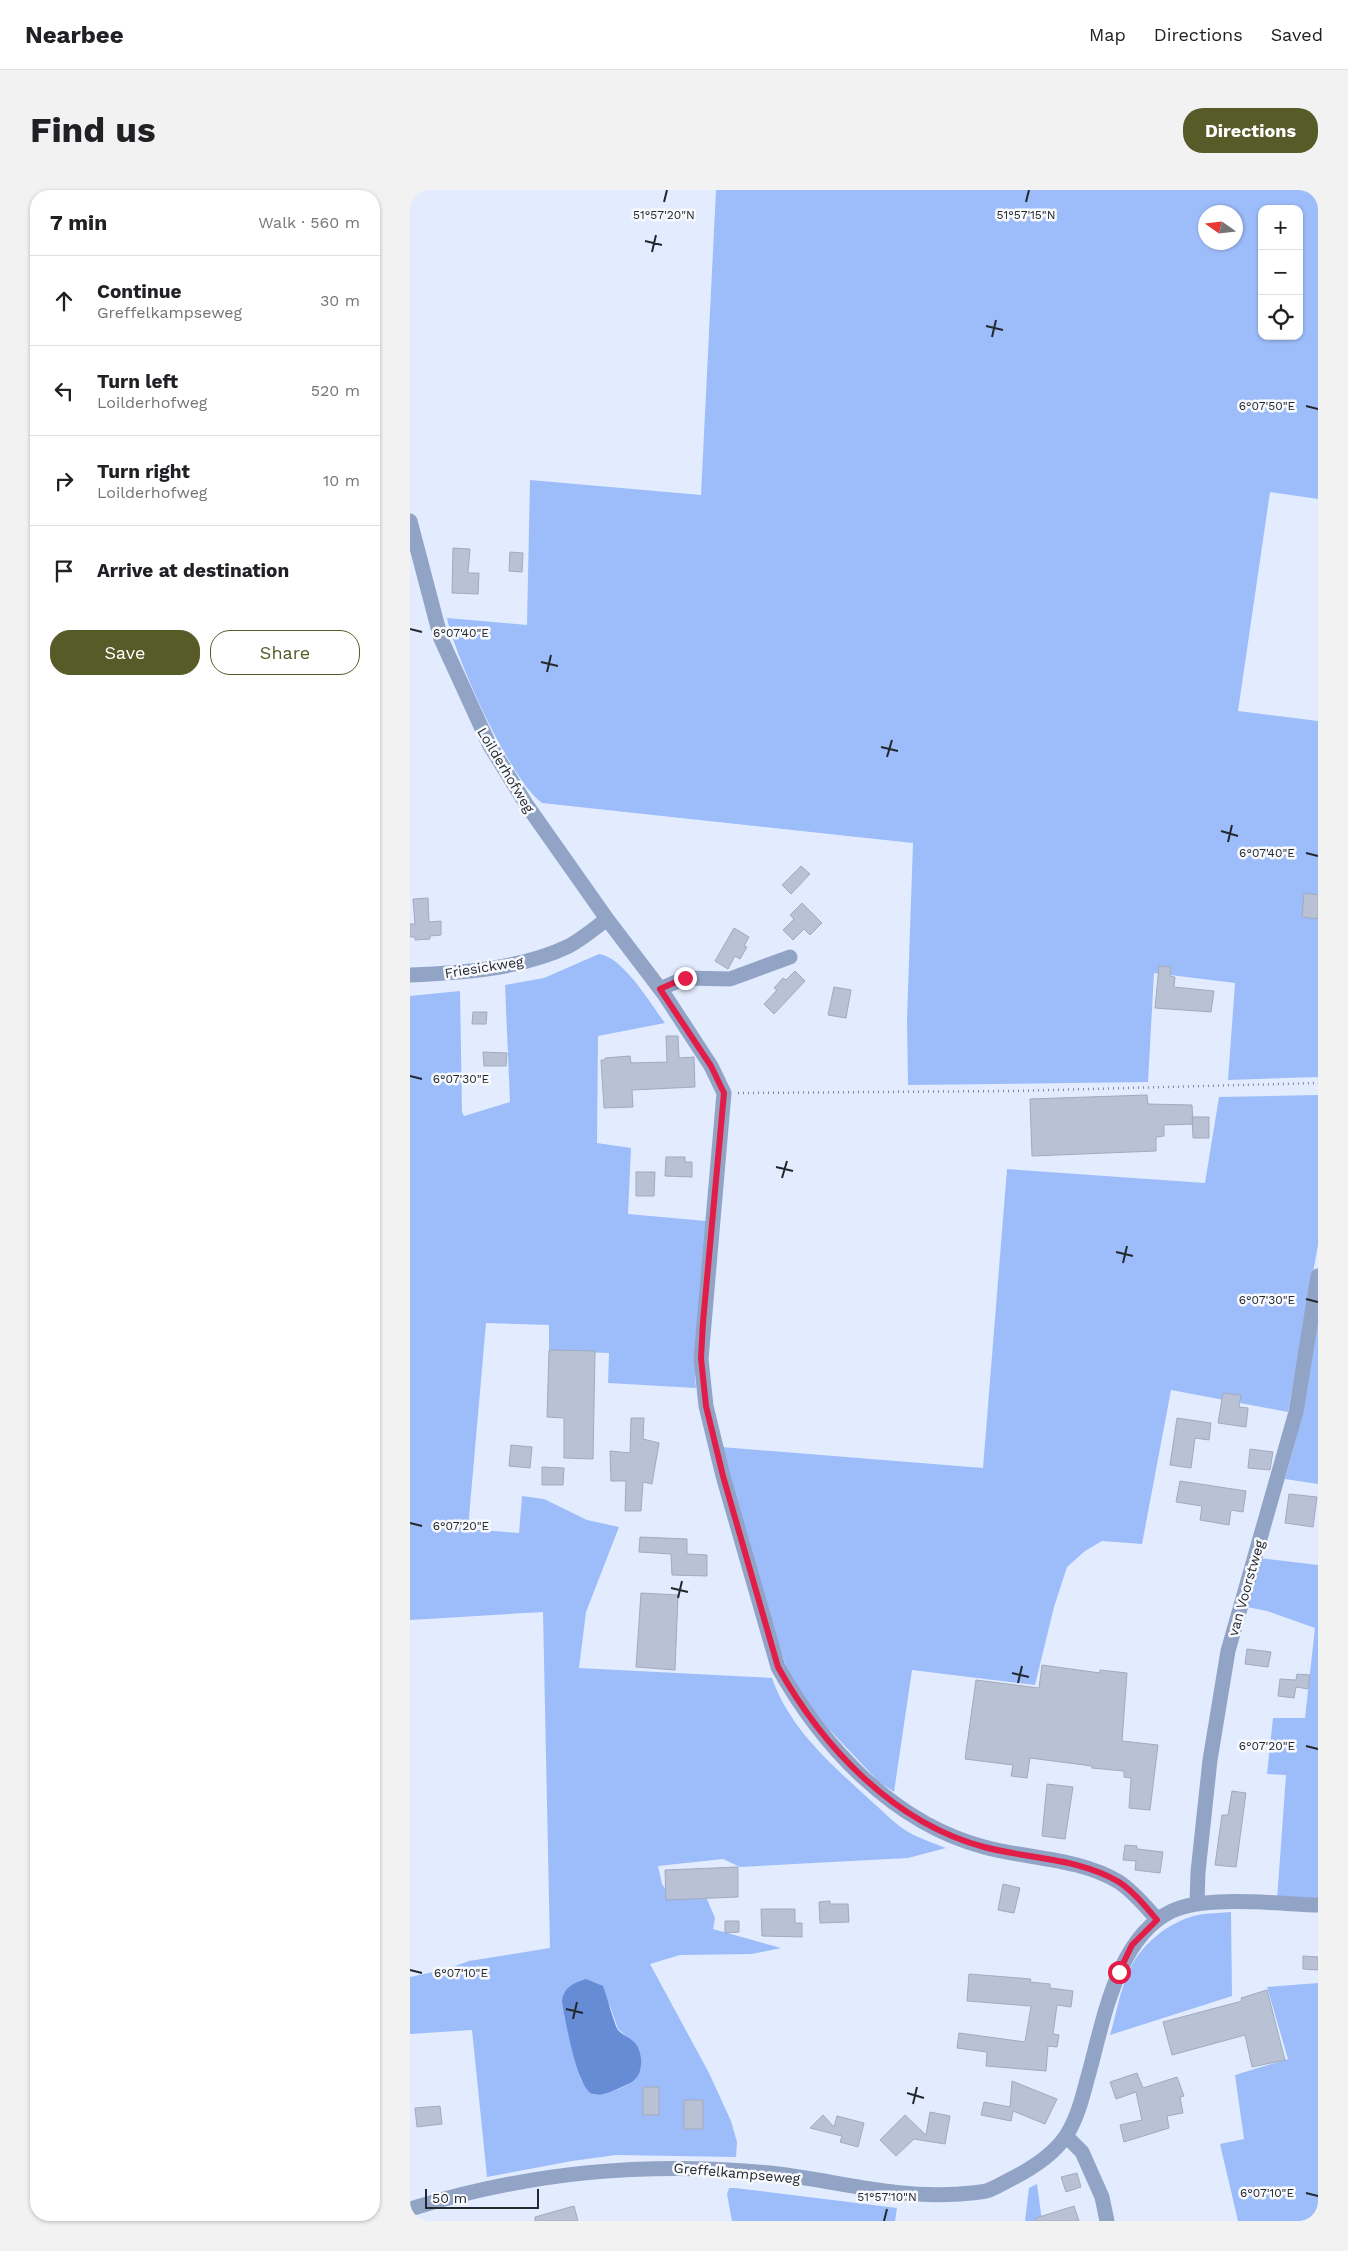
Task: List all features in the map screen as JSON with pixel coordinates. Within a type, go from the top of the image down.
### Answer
[{"type":"street","name":"Loilderhofweg","points":[[410,521],[441,638],[489,744],[526,804],[607,919],[660,989],[711,1066],[724,1093]]},
{"type":"street","name":"Friesickweg","points":[[410,976],[443,974],[518,963],[570,945],[607,919]]},
{"type":"street","points":[[660,989],[685,978],[730,979],[790,957]]},
{"type":"street","points":[[724,1093],[701,1358],[706,1406],[723,1476],[778,1667],[792,1693],[818,1731],[882,1794],[945,1832],[983,1847],[1082,1866],[1105,1876],[1120,1883],[1135,1895],[1157,1920]]},
{"type":"street","name":"van Voorstweg","points":[[1197,1903],[1198,1872],[1210,1760],[1224,1670],[1243,1592],[1270,1508],[1296,1412],[1318,1276]]},
{"type":"street","name":"Greffelkampseweg","points":[[410,2209],[524,2180],[575,2172],[645,2168],[771,2173],[929,2196],[986,2191],[1027,2171],[1052,2152],[1066,2136],[1079,2111],[1119,1972],[1132,1945],[1157,1920],[1174,1910],[1197,1903],[1318,1905]]},
{"type":"street","points":[[1066,2136],[1082,2152],[1102,2197],[1107,2221]]},
{"type":"path","points":[[724,1093],[1014,1091],[1318,1083]]},
{"type":"shaded area","points":[[716,190],[1318,190],[1318,499],[1270,492],[1238,711],[1318,721],[1318,1077],[1228,1080],[1235,983],[1154,973],[1148,1082],[908,1085],[907,1019],[913,843],[542,803],[529,790],[515,770],[500,745],[473,688],[452,637],[447,618],[527,625],[530,480],[701,495]]},
{"type":"shaded area","points":[[599,954],[608,957],[617,963],[635,982],[665,1023],[598,1036],[597,1143],[631,1148],[628,1214],[706,1221],[695,1378],[696,1388],[608,1383],[609,1353],[549,1351],[549,1325],[486,1323],[468,1529],[519,1533],[522,1496],[544,1499],[587,1520],[619,1527],[586,1612],[579,1668],[772,1678],[789,1713],[800,1729],[840,1772],[902,1828],[918,1837],[946,1848],[908,1858],[740,1867],[723,1859],[658,1866],[662,1884],[669,1894],[687,1898],[707,1899],[715,1918],[713,1929],[781,1948],[752,1954],[680,1955],[650,1964],[709,2073],[731,2121],[737,2142],[736,2157],[616,2155],[487,2177],[472,2030],[410,2034],[410,1977],[447,1969],[469,1961],[550,1948],[543,1612],[410,1620],[410,996],[460,991],[462,1112],[464,1116],[510,1102],[505,985],[544,978]],"holes":[[[562,2002],[610,2006],[618,2029],[633,2046],[639,2057],[641,2067],[633,2081],[625,2086],[594,2095],[581,2080]]]},
{"type":"shaded area","points":[[1318,1095],[1318,1245],[1288,1412],[1171,1390],[1142,1544],[1102,1541],[1085,1551],[1067,1567],[1054,1607],[1035,1685],[912,1670],[894,1792],[878,1781],[826,1726],[793,1687],[773,1627],[721,1447],[983,1468],[1007,1169],[1205,1183],[1219,1097]]},
{"type":"shaded area","points":[[1318,1317],[1318,1484],[1285,1479],[1296,1439]]},
{"type":"shaded area","points":[[1260,1558],[1318,1565],[1318,1902],[1277,1900],[1286,1775],[1267,1774],[1273,1718],[1305,1718],[1315,1628],[1267,1611],[1247,1607]]},
{"type":"shaded area","points":[[1231,1912],[1232,1996],[1110,2035],[1127,1976],[1139,1954],[1148,1944],[1168,1927],[1180,1921],[1204,1914]]},
{"type":"shaded area","points":[[586,1979],[603,1986],[618,2030],[635,2043],[641,2058],[640,2071],[634,2081],[605,2094],[593,2094],[587,2090],[582,2080],[573,2053],[562,2002],[567,1989],[573,1984]]},
{"type":"shaded area","points":[[1318,1983],[1318,2221],[1238,2221],[1220,2144],[1244,2139],[1235,2075],[1288,2059],[1267,1987]]},
{"type":"shaded area","points":[[1037,2184],[1042,2221],[1025,2221],[1029,2188]]},
{"type":"shaded area","points":[[729,2188],[897,2208],[895,2221],[732,2221],[727,2194]]},
{"type":"building","points":[[453,548],[470,549],[468,573],[479,573],[478,594],[452,593]]},
{"type":"building","points":[[510,552],[523,553],[522,572],[509,571]]},
{"type":"building","points":[[801,866],[810,874],[791,894],[782,885]]},
{"type":"building","points":[[1304,893],[1318,895],[1318,919],[1302,917]]},
{"type":"building","points":[[428,898],[429,922],[441,921],[441,935],[430,936],[430,939],[415,940],[415,937],[410,937],[410,924],[415,924],[413,899]]},
{"type":"building","points":[[802,903],[822,923],[810,935],[804,929],[793,940],[783,930],[794,919],[790,915]]},
{"type":"building","points":[[734,928],[749,937],[744,946],[747,947],[740,959],[735,956],[728,969],[715,961]]},
{"type":"building","points":[[1159,966],[1171,967],[1170,976],[1175,977],[1174,987],[1214,991],[1211,1012],[1155,1008]]},
{"type":"building","points":[[795,971],[805,981],[774,1014],[764,1004],[777,990],[774,988],[783,978],[786,980]]},
{"type":"building","points":[[834,987],[851,990],[846,1018],[828,1015]]},
{"type":"building","points":[[473,1012],[487,1012],[486,1024],[472,1024]]},
{"type":"building","points":[[666,1036],[678,1036],[679,1058],[694,1057],[695,1087],[632,1090],[633,1107],[604,1108],[601,1060],[630,1056],[631,1063],[667,1062]]},
{"type":"building","points":[[483,1052],[507,1053],[506,1066],[484,1066]]},
{"type":"building","points":[[1147,1095],[1148,1104],[1192,1105],[1193,1124],[1164,1125],[1164,1136],[1156,1137],[1156,1151],[1032,1156],[1030,1099]]},
{"type":"building","points":[[1192,1117],[1209,1117],[1209,1138],[1193,1138]]},
{"type":"building","points":[[666,1157],[685,1157],[685,1162],[692,1162],[692,1177],[665,1176]]},
{"type":"building","points":[[636,1172],[655,1172],[654,1196],[636,1196]]},
{"type":"building","points":[[549,1350],[595,1351],[593,1459],[564,1458],[564,1418],[547,1417]]},
{"type":"building","points":[[1223,1393],[1241,1395],[1239,1407],[1248,1408],[1246,1427],[1218,1423]]},
{"type":"building","points":[[631,1418],[644,1418],[643,1439],[659,1443],[652,1484],[643,1482],[641,1511],[625,1511],[626,1481],[611,1481],[610,1451],[630,1453]]},
{"type":"building","points":[[1177,1418],[1211,1423],[1209,1440],[1195,1438],[1191,1468],[1170,1465]]},
{"type":"building","points":[[511,1445],[532,1447],[530,1468],[509,1466]]},
{"type":"building","points":[[1250,1449],[1273,1452],[1270,1470],[1248,1468]]},
{"type":"building","points":[[542,1467],[564,1468],[563,1485],[542,1485]]},
{"type":"building","points":[[1180,1481],[1246,1491],[1243,1512],[1231,1510],[1229,1525],[1200,1520],[1202,1506],[1176,1502]]},
{"type":"building","points":[[1289,1494],[1317,1497],[1313,1527],[1285,1523]]},
{"type":"building","points":[[640,1537],[687,1539],[687,1554],[707,1555],[707,1576],[672,1575],[671,1554],[639,1552]]},
{"type":"building","points":[[641,1593],[678,1595],[675,1670],[636,1667]]},
{"type":"building","points":[[1247,1649],[1271,1652],[1268,1667],[1245,1664]]},
{"type":"building","points":[[1042,1665],[1100,1673],[1100,1670],[1127,1673],[1122,1741],[1158,1745],[1150,1810],[1129,1808],[1131,1778],[1124,1777],[1124,1771],[1030,1758],[1027,1778],[1011,1776],[1013,1765],[965,1759],[976,1680],[1039,1688]]},
{"type":"building","points":[[1297,1674],[1310,1675],[1308,1689],[1296,1687],[1294,1698],[1278,1696],[1280,1679],[1296,1680]]},
{"type":"building","points":[[1047,1784],[1073,1787],[1065,1839],[1042,1836]]},
{"type":"building","points":[[1232,1791],[1246,1793],[1236,1867],[1215,1865],[1222,1815],[1228,1815]]},
{"type":"building","points":[[1125,1845],[1137,1846],[1137,1849],[1163,1852],[1160,1873],[1135,1870],[1136,1861],[1123,1860]]},
{"type":"building","points":[[738,1867],[738,1897],[666,1900],[665,1870]]},
{"type":"building","points":[[1003,1884],[1020,1888],[1014,1913],[998,1910]]},
{"type":"building","points":[[830,1901],[830,1904],[848,1904],[849,1922],[820,1923],[819,1902]]},
{"type":"building","points":[[761,1909],[795,1909],[795,1923],[802,1923],[802,1937],[762,1936]]},
{"type":"building","points":[[725,1921],[739,1921],[739,1932],[725,1933]]},
{"type":"building","points":[[1303,1956],[1318,1957],[1318,1970],[1303,1969]]},
{"type":"building","points":[[969,1974],[1031,1979],[1030,1982],[1050,1984],[1050,1988],[1073,1991],[1071,2007],[1057,2005],[1053,2034],[1059,2035],[1057,2047],[1048,2046],[1046,2071],[986,2066],[987,2052],[957,2048],[959,2033],[1025,2042],[1031,2006],[967,2001]]},
{"type":"building","points":[[1267,1990],[1285,2060],[1252,2067],[1245,2035],[1172,2055],[1163,2022],[1242,2001],[1241,1998]]},
{"type":"building","points":[[1137,2073],[1143,2088],[1177,2077],[1184,2096],[1180,2097],[1183,2113],[1167,2116],[1169,2128],[1124,2142],[1120,2125],[1142,2120],[1136,2092],[1116,2099],[1110,2082]]},
{"type":"building","points":[[1012,2081],[1057,2099],[1045,2124],[1013,2111],[1011,2121],[981,2115],[984,2102],[1010,2107]]},
{"type":"building","points":[[643,2087],[659,2087],[659,2115],[643,2115]]},
{"type":"building","points":[[684,2100],[703,2100],[703,2129],[684,2129]]},
{"type":"building","points":[[440,2106],[442,2124],[417,2127],[415,2108]]},
{"type":"building","points":[[930,2112],[950,2116],[945,2144],[914,2139],[896,2156],[880,2140],[905,2115],[926,2135]]},
{"type":"building","points":[[823,2115],[834,2127],[837,2116],[864,2123],[858,2147],[840,2142],[842,2136],[810,2128]]},
{"type":"building","points":[[1077,2173],[1081,2187],[1066,2192],[1061,2177]]},
{"type":"building","points":[[574,2206],[578,2221],[535,2221],[535,2217]]},
{"type":"building","points":[[1074,2206],[1079,2221],[1036,2221],[1036,2218]]},
{"type":"route","points":[[685,978],[660,989],[711,1066],[724,1093],[724,1113],[703,1322],[701,1358],[706,1406],[723,1476],[778,1667],[792,1693],[818,1731],[882,1794],[909,1812],[945,1832],[983,1847],[1082,1866],[1120,1883],[1135,1895],[1157,1920],[1132,1945],[1119,1972]]}]
